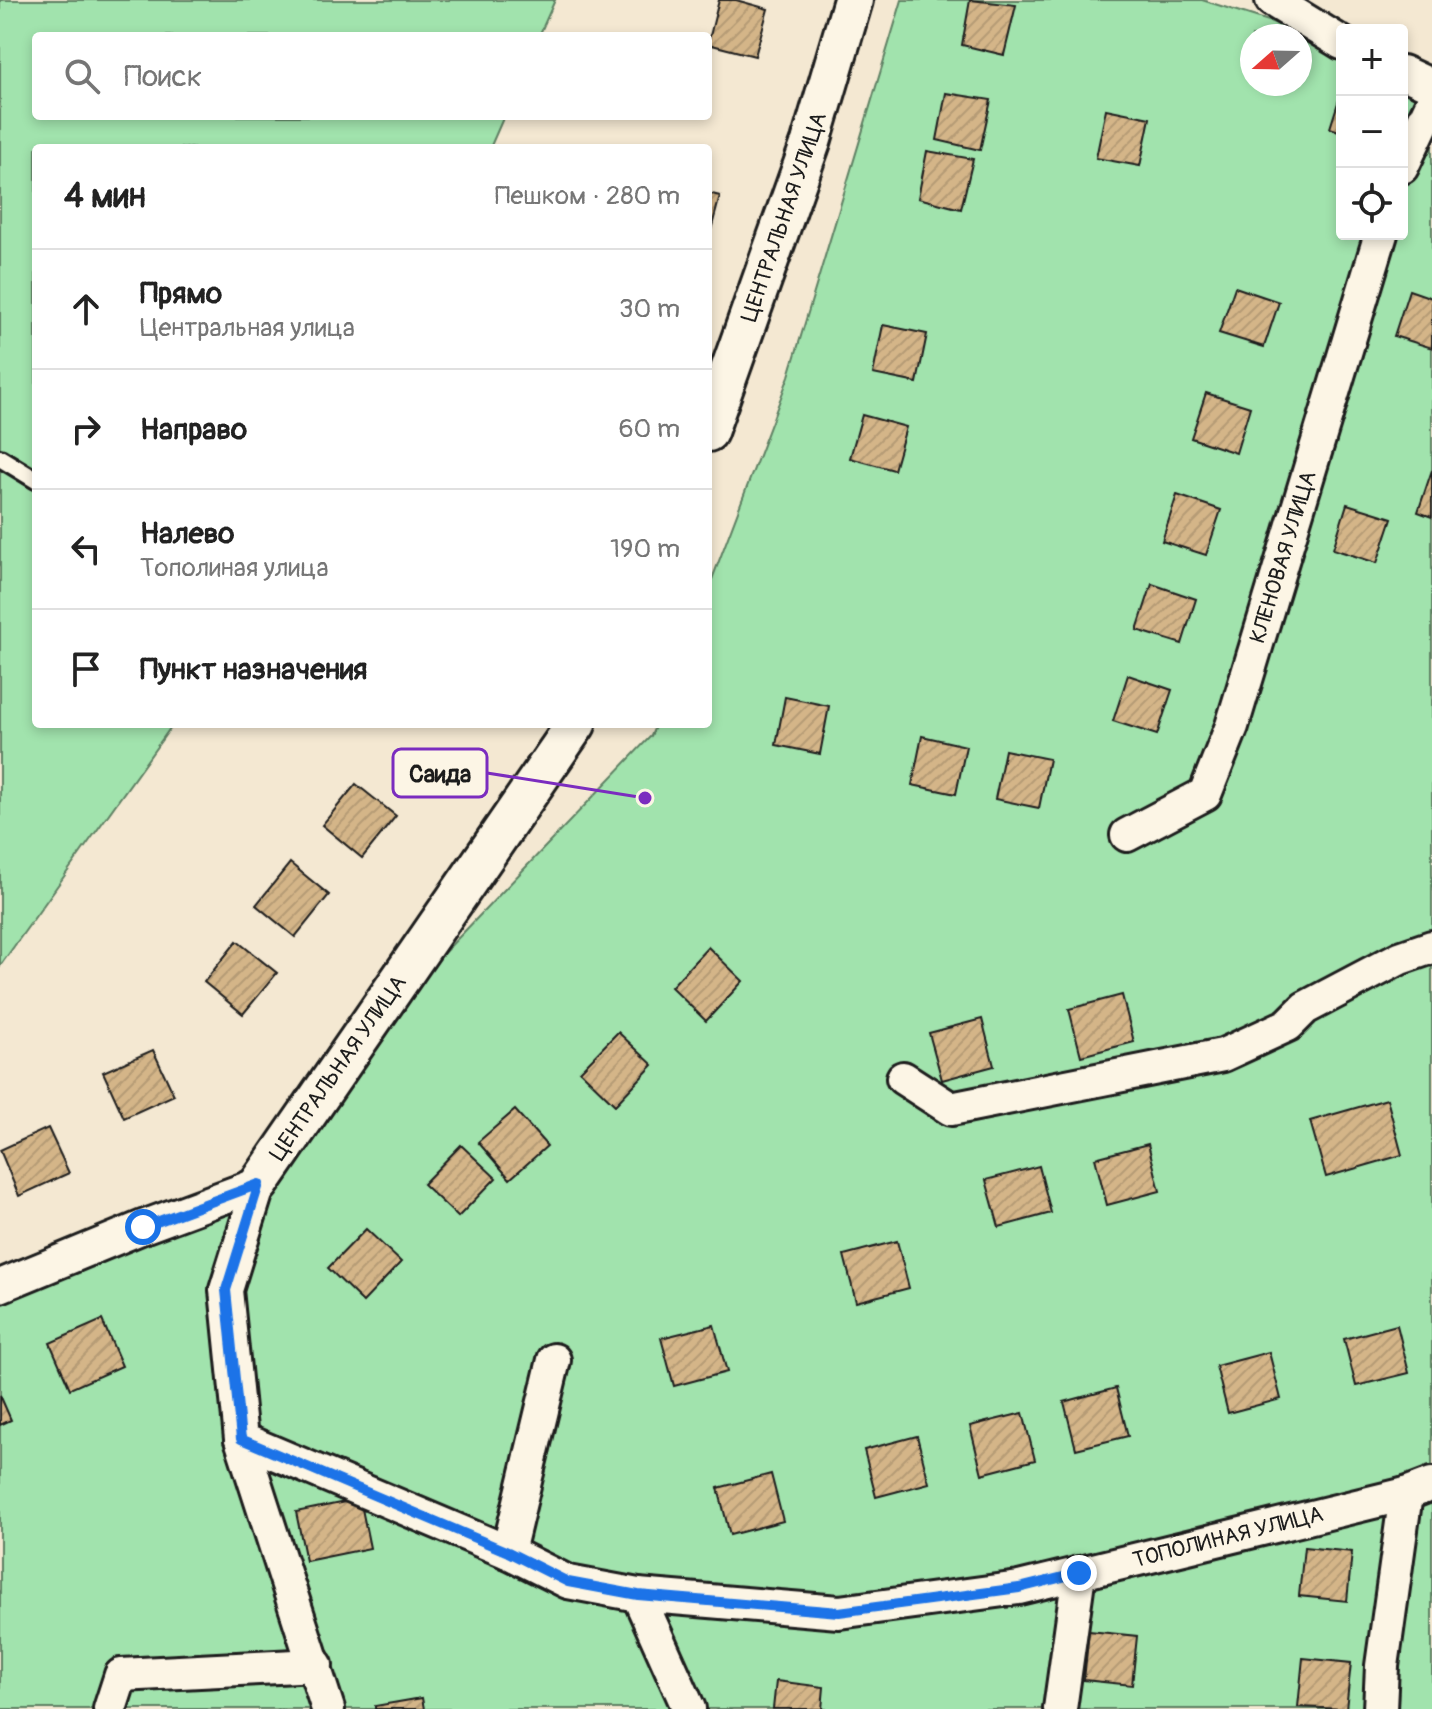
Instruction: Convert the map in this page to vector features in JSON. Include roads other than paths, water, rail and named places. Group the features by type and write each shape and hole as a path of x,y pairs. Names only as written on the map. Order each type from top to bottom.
{"street":[{"name":"ЦЕНТРАЛЬНАЯ УЛИЦА","path":"712,421 811,142 853,0"},
{"path":"1272,0 1336,39"},
{"path":"1408,75 1432,86"},
{"path":"1408,154 1432,103"},
{"name":"КЛЕНОВАЯ УЛИЦА","path":"1127,835 1205,794 1232,726 1379,240"},
{"name":"ЦЕНТРАЛЬНАЯ УЛИЦА","path":"0,1286 143,1227 259,1184 573,728"},
{"path":"903,1078 951,1109 1223,1055 1288,1025 1305,1008 1387,965 1432,947"},
{"path":"259,1184 226,1290 241,1439 328,1709"},
{"path":"508,1552 554,1360"},
{"name":"ТОПОЛИНАЯ УЛИЦА","path":"241,1439 508,1552 568,1582 638,1595 839,1612 1019,1588 1419,1489"},
{"path":"1380,1709 1382,1666 1419,1489"},
{"path":"1060,1709 1079,1573"},
{"path":"638,1595 689,1709"},
{"path":"110,1709 121,1675 316,1665"}],"lane":[{"path":"0,458 32,478"}],"place":[{"name":"Саида","path":"645,798"}]}
